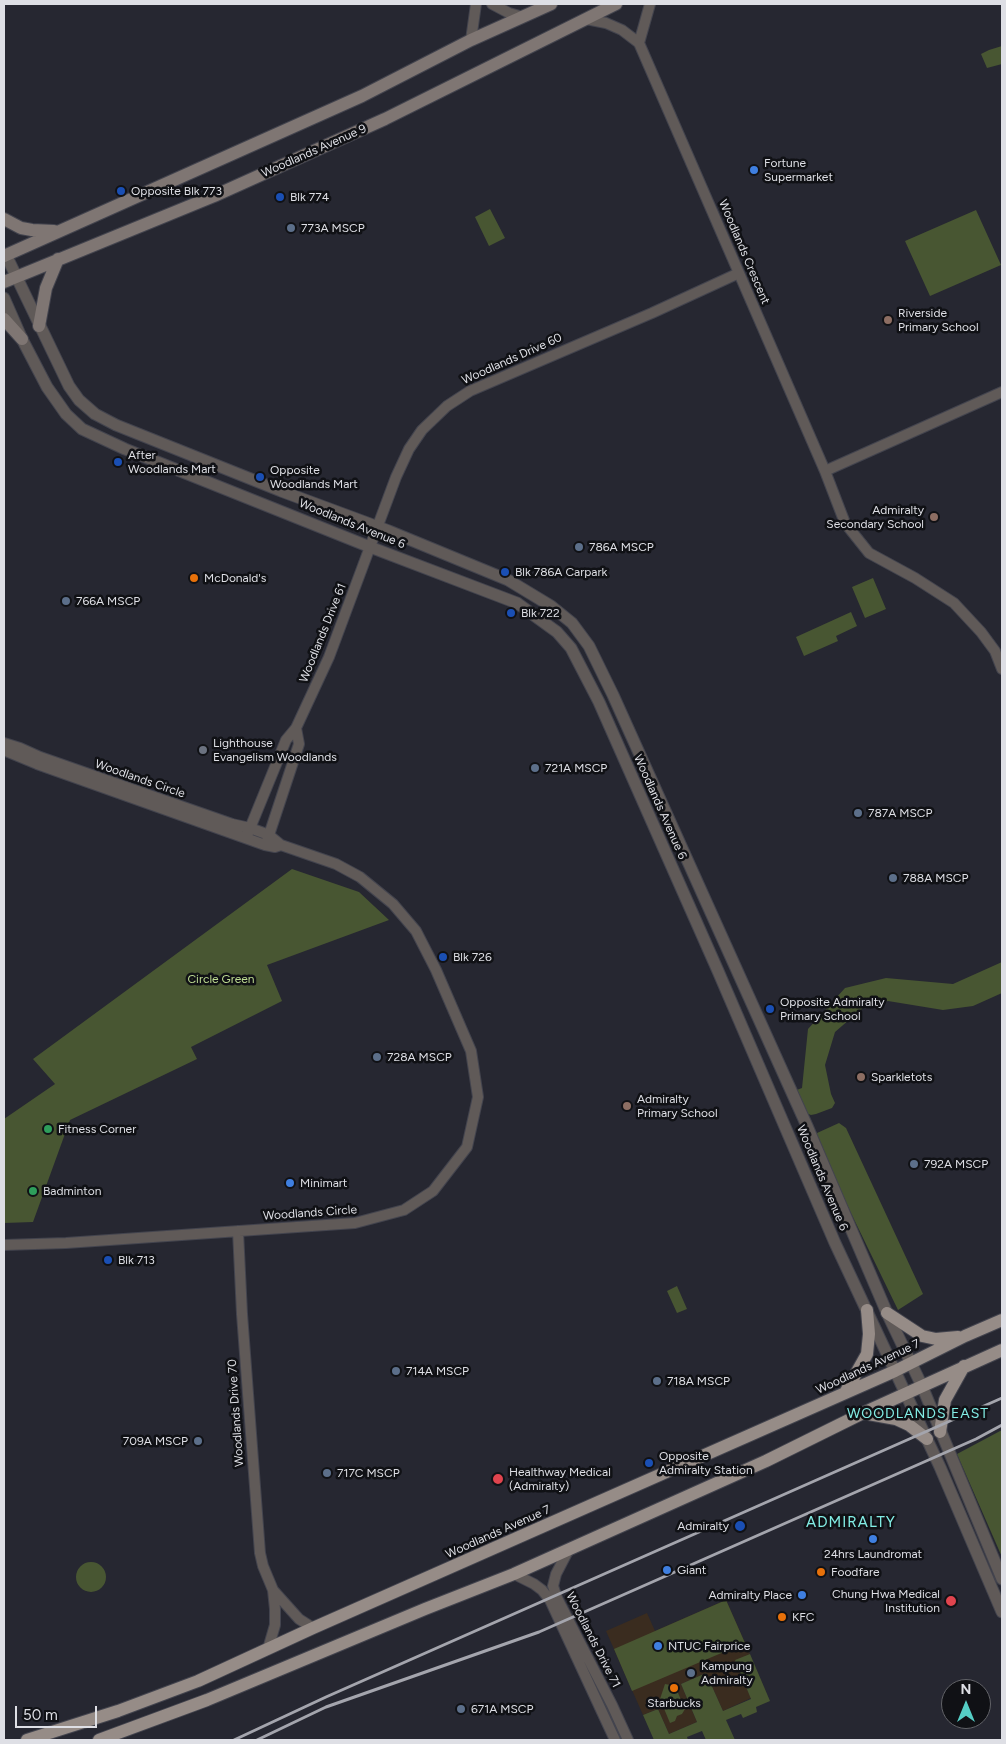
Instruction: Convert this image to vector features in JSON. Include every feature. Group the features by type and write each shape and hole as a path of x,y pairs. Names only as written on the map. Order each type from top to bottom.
{"main road":[{"path":"5,253 362,96 471,40 551,4"},
{"name":"Woodlands Avenue 9","path":"4,282 214,196 385,119 616,4"},
{"path":"4,219 21,228 58,231"},
{"path":"40,326 46,288 58,259"},
{"path":"4,319 22,339"},
{"path":"845,1393 867,1354 869,1334 867,1310"},
{"path":"887,1313 922,1336 936,1339 966,1336"},
{"name":"Woodlands Avenue 7","path":"27,1740 118,1711 198,1681 313,1628 895,1371 1002,1320"},
{"path":"99,1740 207,1700 416,1612 568,1551 766,1461 863,1412 1002,1350"},
{"path":"940,1432 944,1400 964,1366"},
{"path":"863,1412 896,1419 927,1439"},
{"path":"198,1681 207,1700"}],"street":[{"path":"471,40 476,4"},
{"path":"492,4 509,13 523,17"},
{"path":"586,19 606,23 622,30 639,43 650,4"},
{"name":"Woodlands Crescent","path":"639,43 825,471 845,523 869,552 954,603 981,632 995,651 1002,669"},
{"name":"Woodlands Avenue 6","path":"5,253 69,386 79,400 95,414 116,425 210,463 378,527 508,580 551,606 572,623 589,646 614,695 803,1117 887,1313 912,1362 1002,1579"},
{"name":"Woodlands Drive 60","path":"370,547 409,448 422,430 447,406 470,391 652,313 739,273"},
{"name":"Woodlands Avenue 6","path":"4,298 22,339 47,387 66,414 82,429 370,547 517,603 557,632 571,648 603,710 835,1243 927,1439 1002,1612"},
{"path":"825,471 1002,392"},
{"name":"Woodlands Drive 61","path":"246,838 286,740 296,728 329,657 370,547"},
{"name":"Woodlands Drive 61","path":"267,840 299,744 296,728"},
{"name":"Woodlands Circle","path":"4,744 20,748 40,757 232,824 250,828 267,840"},
{"name":"Woodlands Circle","path":"4,748 8,752 37,764 246,838 267,840 336,864 360,877 393,904 416,931 436,970 471,1051 478,1098 467,1147 433,1191 404,1210 355,1223 66,1243 4,1245"},
{"name":"Woodlands Drive 70","path":"238,1231 257,1528 263,1566 273,1590 275,1609 274,1625 268,1649"},
{"name":"Woodlands Drive 71","path":"568,1551 556,1574 553,1586 556,1598 612,1705 628,1740"},
{"name":"Woodlands Drive 71","path":"514,1574 534,1584 550,1600 615,1740"},
{"name":"Woodlands Drive 70","path":"273,1590 299,1619 313,1628"}],"shaded area":[{"name":"Kampung Admiralty","path":"726,1600 750,1654 735,1661 751,1698 723,1711 706,1673 681,1684 697,1722 669,1734 658,1709 643,1715 606,1631 647,1613 655,1631"}],"green space":[{"path":"1002,46 1002,64 987,68 981,54"},
{"path":"490,209 505,238 489,246 475,217"},
{"path":"976,210 1001,265 930,296 905,241"},
{"path":"873,578 886,609 865,618 852,587"},
{"path":"851,612 857,626 836,636 838,641 804,656 796,637"},
{"name":"Circle Green","path":"292,869 359,892 389,920 267,965 282,1001 191,1047 197,1059 70,1120 33,1222 4,1223 4,1119 55,1084 33,1059"},
{"path":"1002,962 1002,993 973,1006 943,1010 888,1001 864,1007 835,1032 825,1065 831,1094 835,1103 832,1108 816,1114 811,1115 803,1112 794,1091 802,1088 808,1029 845,988 886,978 953,984"},
{"path":"839,1123 846,1128 923,1294 898,1310 816,1141 817,1133"},
{"path":"677,1286 687,1309 677,1313 667,1291"},
{"path":"1002,1430 1002,1557 957,1454"},
{"path":"91,1562 102,1566 106,1577 102,1588 91,1592 80,1588 76,1577 80,1566"},
{"path":"726,1600 745,1643 632,1691 614,1649"},
{"path":"750,1654 770,1701 756,1707 757,1712 743,1718 741,1714 726,1720 735,1740 706,1740 702,1731 687,1737 688,1740 654,1740 643,1715 658,1709 669,1734 697,1722 681,1684 706,1673 723,1711 751,1699 735,1660"},
{"path":"665,1684 675,1686 685,1709 682,1714 677,1716 675,1721 670,1723 660,1699"}],"railway":[{"path":"234,1740 326,1697 1002,1398"},
{"path":"257,1740 326,1707 539,1632 976,1439 1002,1425"}],"place":[{"name":"Fortune Supermarket","path":"754,170"},
{"name":"Opposite Blk 773","path":"121,191"},
{"name":"Blk 774","path":"280,197"},
{"name":"773A MSCP","path":"291,228"},
{"name":"Riverside Primary School","path":"888,320"},
{"name":"After Woodlands Mart","path":"118,462"},
{"name":"Opposite Woodlands Mart","path":"260,477"},
{"name":"Admiralty Secondary School","path":"934,517"},
{"name":"786A MSCP","path":"579,547"},
{"name":"Blk 786A Carpark","path":"505,572"},
{"name":"McDonald's","path":"194,578"},
{"name":"766A MSCP","path":"66,601"},
{"name":"Blk 722","path":"511,613"},
{"name":"Lighthouse Evangelism Woodlands","path":"203,750"},
{"name":"721A MSCP","path":"535,768"},
{"name":"787A MSCP","path":"858,813"},
{"name":"788A MSCP","path":"893,878"},
{"name":"Blk 726","path":"443,957"},
{"name":"Opposite Admiralty Primary School","path":"770,1009"},
{"name":"728A MSCP","path":"377,1057"},
{"name":"Sparkletots","path":"861,1077"},
{"name":"Admiralty Primary School","path":"627,1106"},
{"name":"Fitness Corner","path":"48,1129"},
{"name":"792A MSCP","path":"914,1164"},
{"name":"Minimart","path":"290,1183"},
{"name":"Badminton","path":"33,1191"},
{"name":"Blk 713","path":"108,1260"},
{"name":"714A MSCP","path":"396,1371"},
{"name":"718A MSCP","path":"657,1381"},
{"name":"709A MSCP","path":"198,1441"},
{"name":"Opposite Admiralty Station","path":"649,1463"},
{"name":"717C MSCP","path":"327,1473"},
{"name":"Healthway Medical (Admiralty)","path":"498,1479"},
{"name":"Admiralty","path":"740,1526"},
{"name":"24hrs Laundromat","path":"873,1539"},
{"name":"Giant","path":"667,1570"},
{"name":"Foodfare","path":"821,1572"},
{"name":"Admiralty Place","path":"802,1595"},
{"name":"Chung Hwa Medical Institution","path":"951,1601"},
{"name":"KFC","path":"782,1617"},
{"name":"NTUC Fairprice","path":"658,1646"},
{"name":"Kampung Admiralty","path":"691,1673"},
{"name":"Starbucks","path":"674,1688"},
{"name":"671A MSCP","path":"461,1709"}],"district":[{"name":"WOODLANDS EAST","path":"918,1414"},
{"name":"ADMIRALTY","path":"851,1523"}]}
